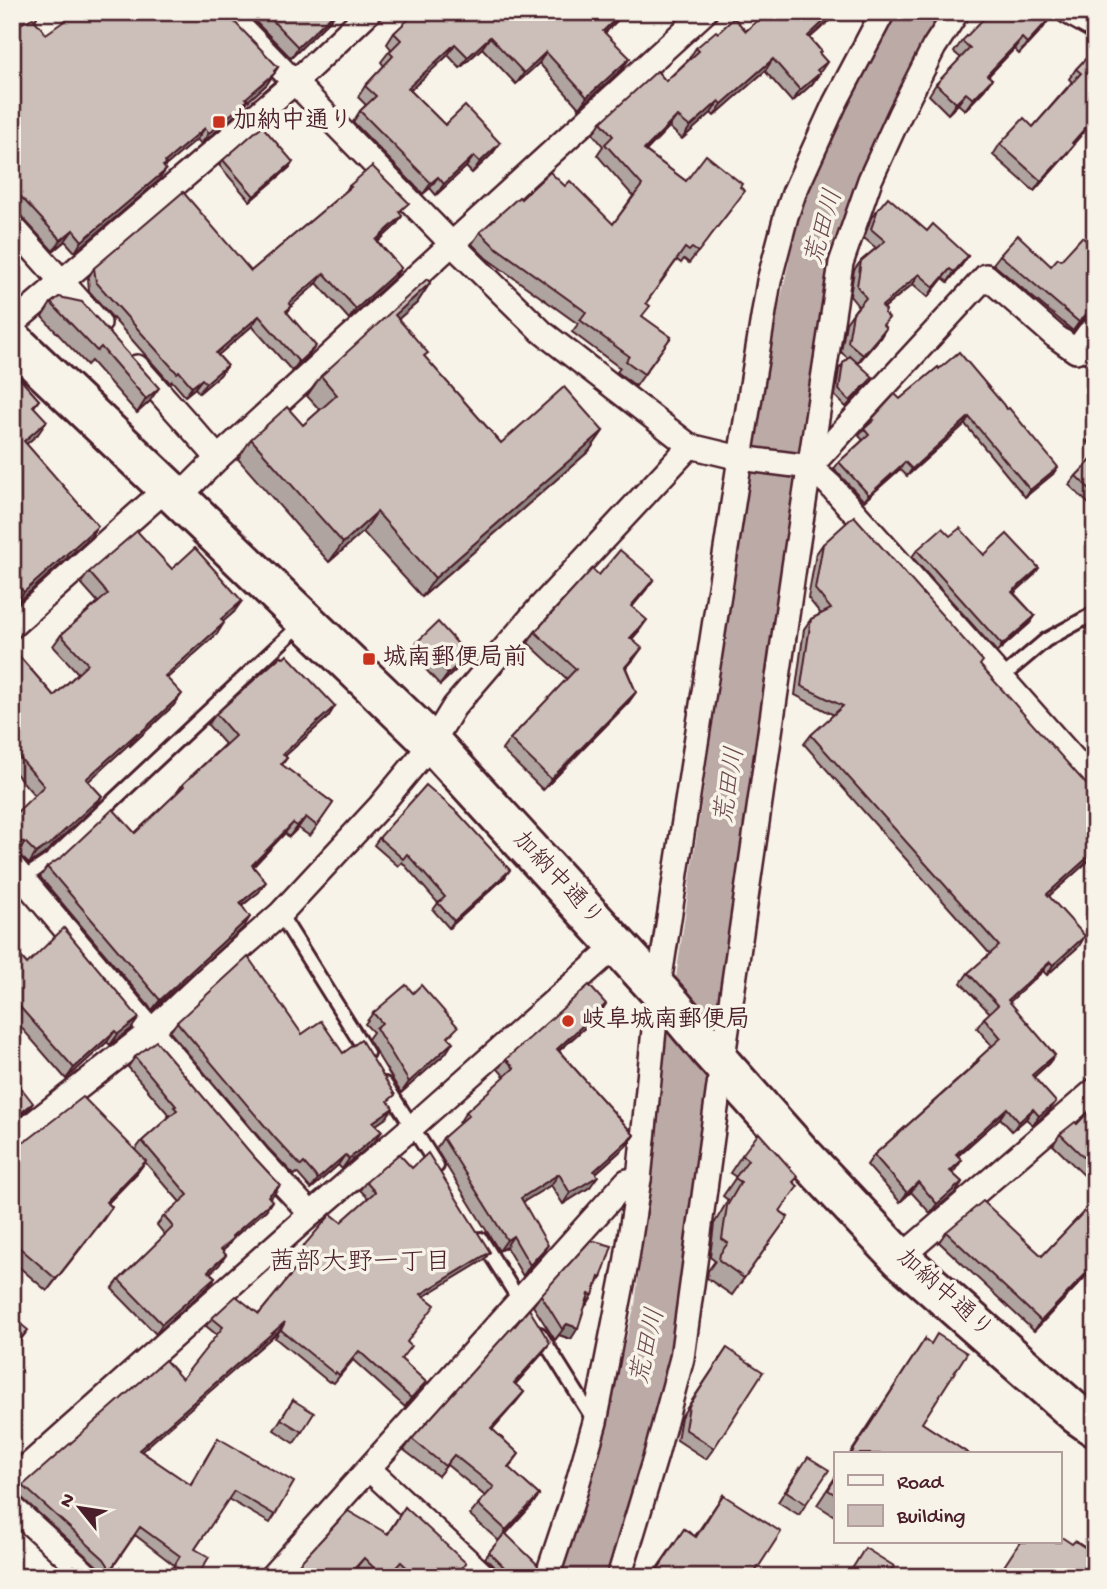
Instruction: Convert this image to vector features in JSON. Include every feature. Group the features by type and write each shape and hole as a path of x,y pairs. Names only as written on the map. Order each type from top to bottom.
{"highway":[{"name":"加納中通り","path":"12,340 432,743 665,997 800,1152 900,1258 1095,1427"}],"street":[{"path":"12,21 25,12"},
{"path":"226,12 542,332 690,446 746,459 805,466 830,485 1095,783"},
{"path":"12,324 295,82 369,12"},
{"path":"12,626 218,458 705,12"},
{"path":"547,1577 595,1422 626,1264 746,459 769,281 794,193 835,103 883,12"},
{"path":"619,1577 656,1455 681,1358 717,1059 792,581 805,466 841,263 870,180 900,114 934,47 957,12"},
{"path":"1068,12 1095,27"},
{"path":"12,226 218,458"},
{"path":"805,466 986,276 1055,336 1085,355 1089,333 1095,329"},
{"path":"12,1140 152,1030 280,914 380,806 432,743 454,707 541,606 690,446"},
{"path":"16,877 152,1030 258,1157 311,1213"},
{"path":"12,1480 617,945"},
{"path":"900,1258 1095,1090"},
{"path":"271,1577 369,1469 526,1311 626,1181 639,1179"},
{"path":"369,1469 485,1577"},
{"path":"12,1507 89,1577"}],"lane":[{"path":"1001,678 1046,640 1095,613"},
{"path":"16,877 48,861 304,621"},
{"path":"280,914 441,1173"},
{"path":"476,1231 595,1422"}],"building":[{"path":"77,12 225,12 278,67 275,73 246,98 248,100 209,133 205,128 165,162 163,166 166,170 82,241 73,230 61,240 12,187 12,22 20,24 33,18 46,34"},
{"path":"264,12 335,12 298,47"},
{"path":"416,12 623,12 603,31 630,58 587,97 546,52 524,73 490,37 468,57 455,44 408,88 445,125 465,106 500,143 480,162 474,156 444,184 438,177 431,183 360,111 376,96 365,86 393,56 389,52 401,40 394,33"},
{"path":"767,12 834,12 808,36 827,62 817,70 820,73 800,90 773,59 722,104 719,101 690,127 677,116 644,150 686,181 706,155 742,184 740,187 745,191 698,252 685,248 646,303 650,306 642,316 671,337 644,374 626,361 629,356 580,320 586,312 494,246 480,232 550,172 565,186 570,181 613,224 642,185 605,144 613,136 601,122 657,71 666,81 699,51 696,48 734,18 746,31"},
{"path":"990,12 1046,12 1051,17 1027,43 1022,38 987,75 992,79 973,99 966,93 956,103 936,84 970,48 962,41"},
{"path":"1095,49 1095,117 1041,181 1000,144 1024,118 1033,127 1081,73 1076,69"},
{"path":"262,126 293,162 254,196 223,160"},
{"path":"372,166 409,203 399,212 402,216 376,240 401,268 356,309 324,273 289,303 292,306 286,311 316,346 299,362 259,316 216,353 227,365 206,383 202,379 192,387 96,282 94,268 183,192 251,271"},
{"path":"888,197 927,231 933,224 968,256 954,272 950,269 934,287 919,274 882,306 889,318 883,325 886,328 863,355 848,342 853,313 866,298 857,286 861,261 885,241 871,229 878,209"},
{"path":"1018,235 1051,266 1058,258 1061,260 1082,237 1095,248 1095,308 1079,322 1000,255"},
{"path":"427,279 430,283 395,315 428,353 424,356 501,443 564,387 603,431 435,578 377,512 343,543 251,439 287,407 303,425 337,395 321,376"},
{"path":"59,297 82,302 159,388 146,399 101,347 97,351 51,303"},
{"path":"959,352 1058,467 1030,490 969,417 912,469 905,462 869,495 839,462 869,435 864,429 895,394 900,399"},
{"path":"850,356 873,377 850,401 839,390 843,363"},
{"path":"12,370 39,400 33,406 47,421 24,441 98,526 24,592 12,580"},
{"path":"1095,456 1095,494 1076,476"},
{"path":"854,516 983,661 980,665 1095,794 1095,851 1047,894 1085,936 1053,965 1050,962 1008,1000 1055,1055 1032,1075 1056,1102 1039,1116 1033,1109 1019,1122 1007,1108 956,1154 962,1160 950,1171 962,1182 937,1204 918,1182 907,1193 874,1155 973,1067 1001,1038 984,1018 998,1005 968,973 999,946 811,735 843,706 801,686 811,619 831,609 815,589 823,544"},
{"path":"942,528 950,536 960,528 984,555 1007,534 1039,568 1012,592 1035,616 1002,645 917,550"},
{"path":"137,531 172,569 195,548 242,601 221,619 224,623 165,676 182,694 86,779 102,796 51,843 36,853 25,842 12,843 12,817 44,786 14,751 12,753 12,648 54,696 88,664 61,635 108,594 89,572"},
{"path":"620,550 654,579 631,606 647,620 630,638 642,648 625,667 636,692 551,779 510,739 576,669 535,632 592,569 599,575"},
{"path":"438,622 468,655 448,674 418,641"},
{"path":"287,655 335,706 283,754 287,758 281,764 333,803 317,826 306,817 297,826 293,823 252,865 266,882 240,903 250,917 160,1000 47,867 62,857 113,809 135,833 235,736 216,714 281,656 284,658"},
{"path":"426,785 459,814 510,870 454,921 438,903 445,897 407,854 403,859 379,838"},
{"path":"64,928 139,1018 118,1034 115,1031 74,1068 12,998 12,947 27,964"},
{"path":"248,957 302,1034 321,1021 343,1053 361,1040 395,1095 388,1101 393,1108 373,1122 382,1131 349,1159 345,1155 318,1179 304,1163 301,1166 275,1138 177,1022"},
{"path":"406,985 413,993 421,985 458,1027 448,1037 453,1042 409,1082 376,1028 382,1023 373,1013"},
{"path":"589,985 606,1004 557,1049 634,1135 594,1171 598,1176 570,1193 559,1174 521,1198 548,1245 530,1265 513,1236 507,1240 443,1138 469,1115 466,1112 514,1068 506,1059"},
{"path":"156,1041 280,1185 268,1196 272,1201 221,1249 226,1255 208,1271 215,1277 162,1324 119,1280 173,1227 164,1216 188,1195 142,1141 177,1110 135,1057"},
{"path":"15,1080 33,1103 12,1120 12,1082"},
{"path":"83,1097 146,1161 106,1202 112,1207 56,1279 12,1243 12,1149 17,1144 14,1140 22,1142 29,1139"},
{"path":"1094,1106 1095,1168 1060,1134 1075,1122 1077,1124"},
{"path":"759,1133 798,1177 793,1182 798,1186 780,1211 788,1217 744,1278 719,1260 728,1243 722,1239 727,1206 741,1182 735,1178 748,1160 742,1155"},
{"path":"428,1153 490,1252 421,1294 435,1305 407,1342 411,1346 401,1359 426,1382 411,1398 359,1351 339,1375 336,1372 335,1374 281,1330 285,1322 139,1450 191,1485 218,1438 294,1482 275,1515 234,1491 195,1549 209,1557 197,1577 174,1566 180,1556 140,1527 106,1576 108,1565 104,1559 22,1486 165,1360 182,1379 223,1327 212,1318 236,1296 259,1314 308,1254 301,1249 331,1214 341,1222 375,1192 366,1182 399,1154 412,1168"},
{"path":"1095,1200 1095,1266 1041,1321 946,1232 983,1201 1042,1256"},
{"path":"591,1240 612,1246 593,1295 589,1294 578,1328 567,1324 562,1329 541,1295"},
{"path":"529,1309 550,1343 514,1383 524,1392 491,1428 519,1454 508,1467 539,1495 506,1530 478,1504 494,1487 454,1455 445,1466 412,1439"},
{"path":"12,1317 28,1330 12,1348"},
{"path":"937,1334 967,1353 922,1423 966,1452 852,1452 925,1339 931,1344"},
{"path":"727,1348 763,1372 714,1448 685,1429 689,1406"},
{"path":"293,1400 314,1413 302,1432 281,1419"},
{"path":"808,1457 829,1470 806,1504 786,1491"},
{"path":"834,1480 834,1494 828,1490"},
{"path":"723,1495 781,1532 752,1577 653,1577 684,1529 696,1537"},
{"path":"405,1507 466,1563 454,1577 417,1577 401,1562 387,1577 383,1577 364,1558 347,1577 287,1577 348,1511 388,1534"},
{"path":"505,1533 538,1565 529,1577 514,1577 489,1552"},
{"path":"1062,1537 1072,1544 1075,1541 1095,1554 1095,1577 997,1577 1019,1544 1062,1544"},
{"path":"865,1548 894,1566 887,1577 847,1577"},
{"path":"74,1566 87,1577 63,1577"}],"waterway":[{"name":"荒田川","path":"585,1577 622,1462 661,1307 686,1088 800,332 824,224 862,123 904,42 926,12"}],"place":[{"name":"加納中通り","path":"219,122"},
{"name":"城南郵便局前","path":"369,659"},
{"name":"岐阜城南郵便局","path":"568,1021"}],"district":[{"name":"茜部大野一丁目","path":"360,1264"}]}
